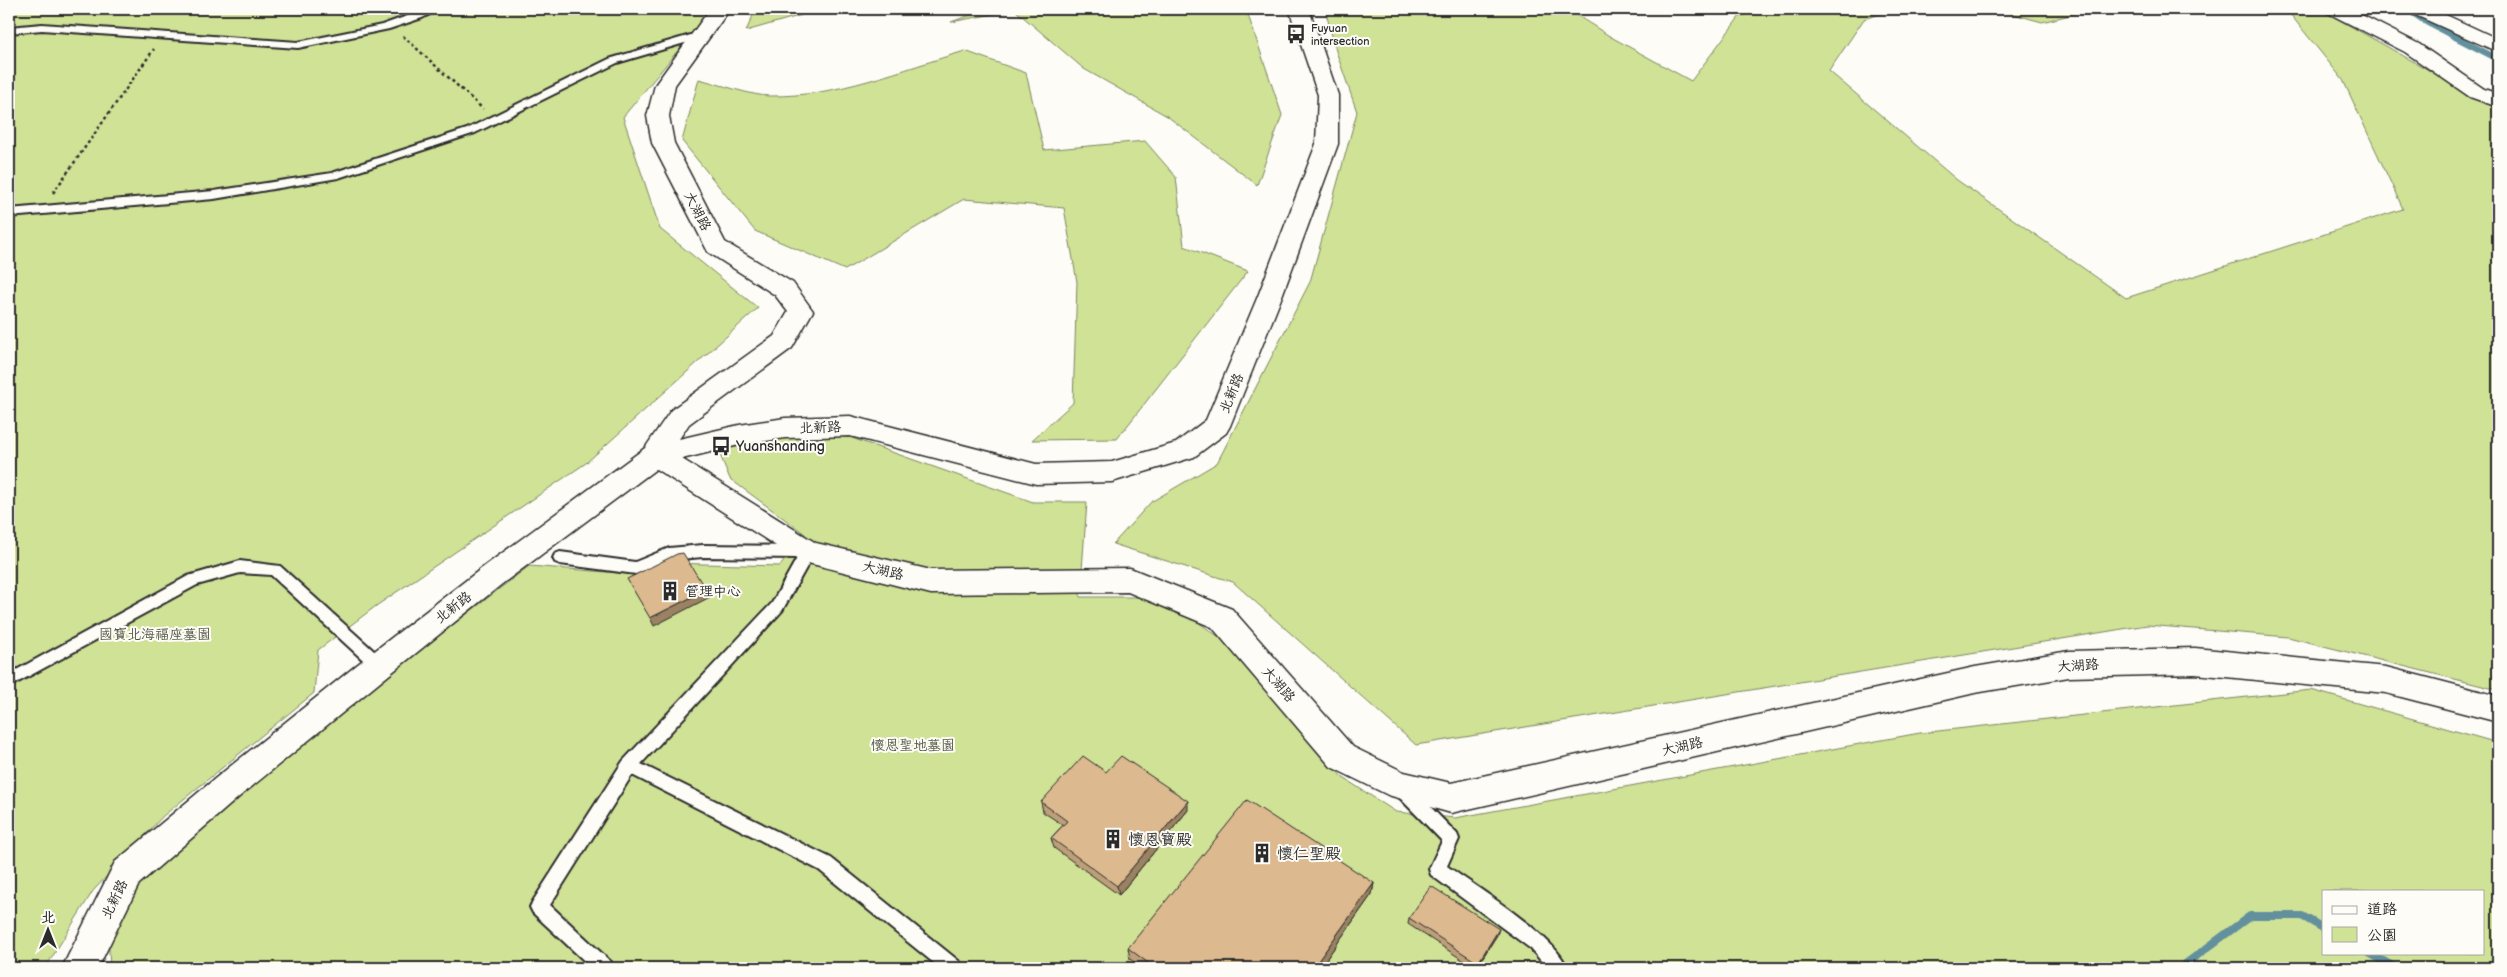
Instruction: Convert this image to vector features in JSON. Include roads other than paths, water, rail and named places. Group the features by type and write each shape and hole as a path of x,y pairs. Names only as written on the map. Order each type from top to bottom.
{"street":[{"name":"大湖路","path":"720,9 665,85 658,116 663,143 716,246 784,289 801,311 783,342 680,417 655,455 808,552 931,582 1130,580 1222,618 1342,756 1399,785 1452,798 1975,680 2069,664 2195,660 2348,676 2386,680 2498,709"},
{"name":"北新路","path":"80,968 127,873 228,787 379,665 492,576 655,455 738,435 785,428 850,426 1036,474 1112,472 1185,450 1217,426 1270,296 1327,144 1328,95 1299,9"},
{"path":"2335,9 2412,48 2477,92 2498,101"},
{"path":"2418,9 2498,46"}],"lane":[{"path":"9,30 42,27 298,45 333,39 418,17 435,9"},
{"path":"9,213 214,195 334,176 471,131 613,61 701,35"},
{"path":"560,558 636,568 669,554 703,551 808,552 777,607 629,766 539,907 605,968"},
{"path":"9,682 193,580 240,566 275,570 379,665"},
{"path":"629,766 825,864 954,968"},
{"path":"1399,785 1451,839 1437,869 1536,943 1558,968"}],"waterway":[{"path":"2407,9 2426,22 2498,59"},
{"path":"2180,968 2250,916 2302,916 2322,927"},
{"path":"2371,954 2396,968"}],"place":[{"name":"Fuyuan intersection","path":"1296,34"},
{"name":"Yuanshanding","path":"721,446"},
{"name":"管理中心","path":"670,591"},
{"name":"懷恩寶殿","path":"1113,839"},
{"name":"懷仁聖殿","path":"1262,853"}],"park label":[{"name":"國寶北海福座墓園","path":"155,634"},
{"name":"懷恩聖地墓園","path":"913,745"}]}
